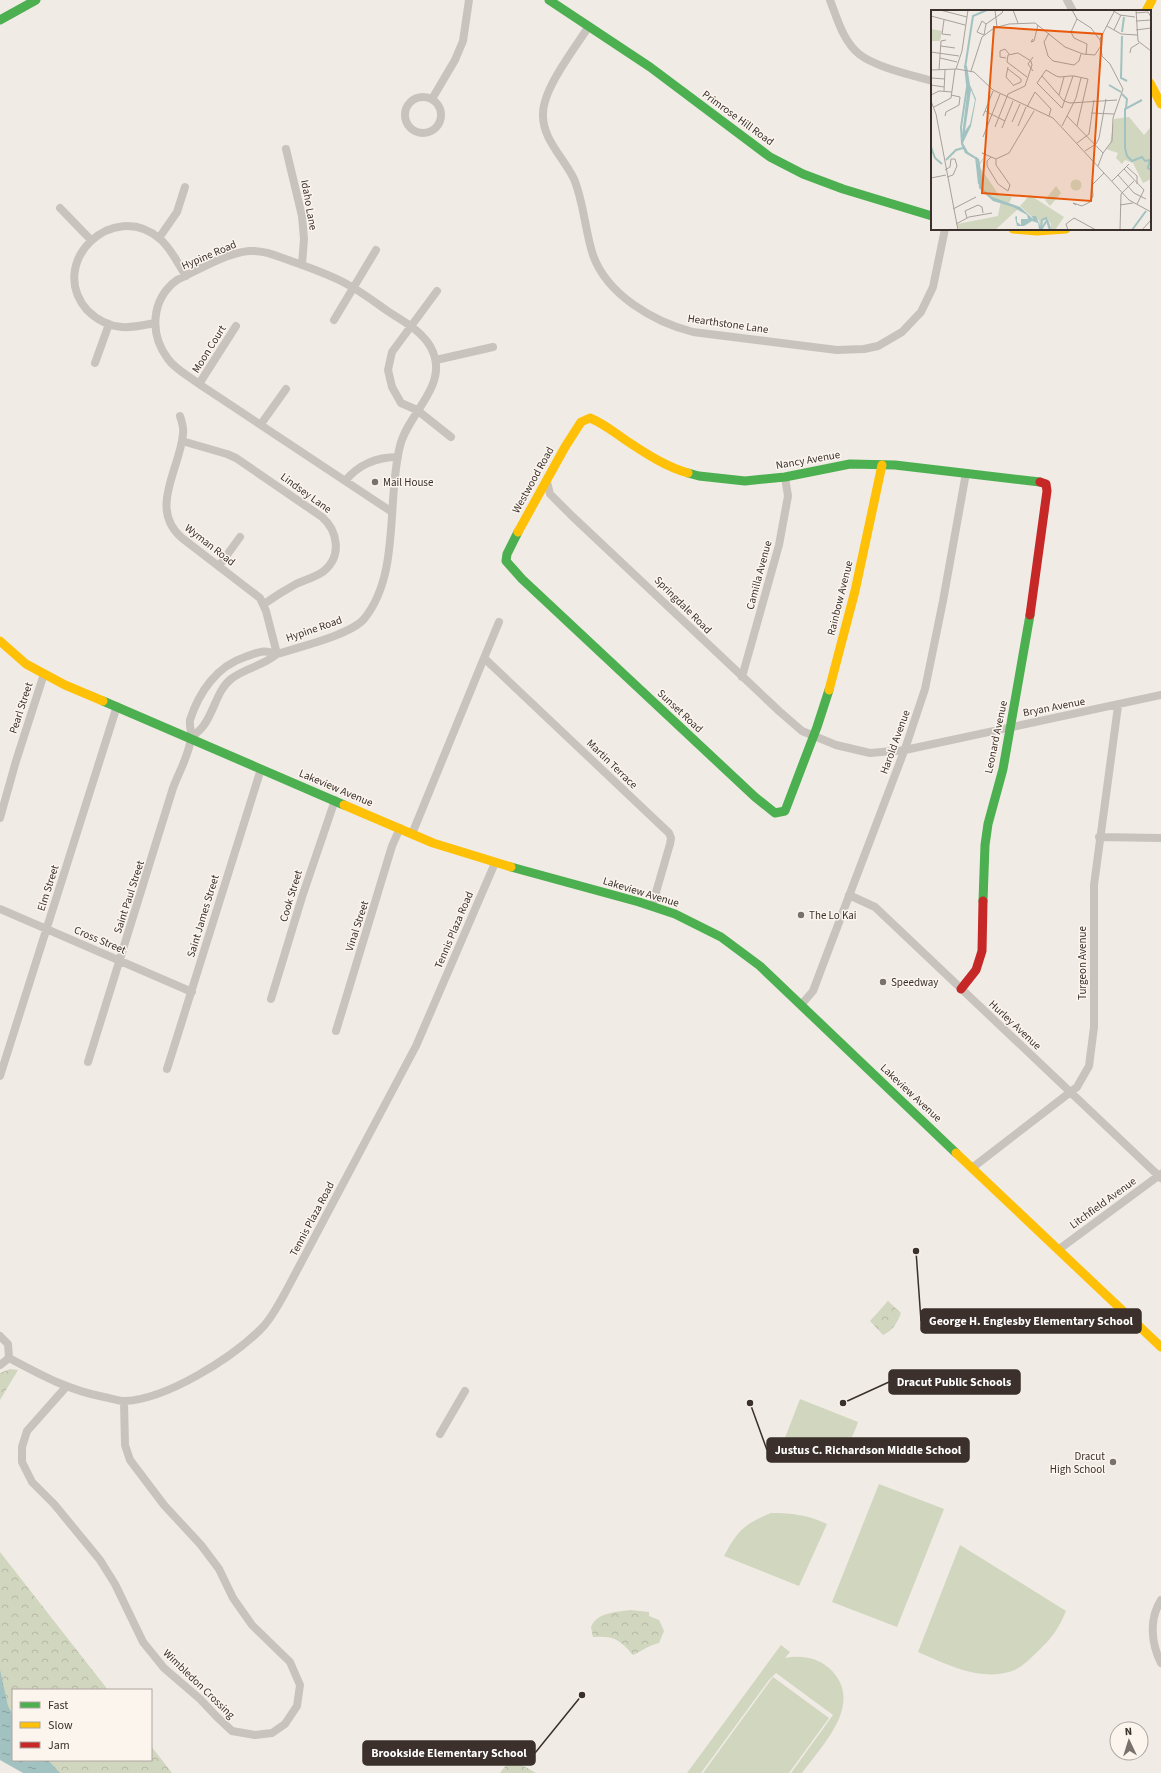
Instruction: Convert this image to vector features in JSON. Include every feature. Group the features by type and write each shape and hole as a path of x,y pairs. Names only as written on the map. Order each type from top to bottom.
{"street":[{"path":"0,20 36,0"},
{"path":"432,100 456,60 463,41 469,0"},
{"name":"Primrose Hill Road","path":"549,0 650,67 770,157 809,177 902,208 931,216"},
{"path":"830,0 844,35 859,54 878,64 931,81"},
{"path":"1068,0 1073,10"},
{"path":"1147,10 1152,0"},
{"name":"Hearthstone Lane","path":"589,26 547,94 543,115 545,125 548,136 575,182 589,241 600,270 606,280 621,294 655,318 678,328 693,332 837,350 864,349 878,346 902,332 912,323 928,300 936,274 945,230"},
{"path":"1151,86 1158,104"},
{"path":"422,97 432,100 440,109 441,117 439,124 426,134 417,133 408,127 404,118 404,113 409,103 417,98 422,97"},
{"name":"Idaho Lane","path":"286,149 302,216 304,239 302,265"},
{"path":"159,238 177,212 184,197 185,187"},
{"path":"60,208 91,240"},
{"path":"155,323 127,327 109,324 96,318 85,307 76,287 75,272 79,258 91,240 104,231 125,226 139,228 159,238 186,276"},
{"path":"1025,230 1052,230"},
{"path":"334,320 376,250"},
{"name":"Hypine Road","path":"191,738 204,725 217,700 230,680 246,670 269,661 277,654 346,631 362,621 375,604 382,585 388,557 398,457 403,436 434,382 436,375 436,360 429,344 411,327 353,288 332,276 266,253 248,251 231,255 170,285 160,298 156,311 155,323 160,344 168,359 178,369 392,512"},
{"path":"436,291 392,352 388,370 392,387 401,403 417,410 451,438"},
{"path":"95,363 109,324"},
{"name":"Moon Court","path":"200,384 236,326"},
{"path":"436,360 493,347"},
{"path":"260,424 286,389"},
{"name":"Wyman Road","path":"180,416 184,433 168,494 168,521 176,533 255,593 264,604 277,654"},
{"name":"Nancy Avenue","path":"589,418 602,423 630,443 671,468 699,476 745,481 785,477 850,464 882,465 1036,480 1046,484"},
{"name":"Westwood Road","path":"506,560 507,554 526,516 547,482 565,447 581,422 589,418"},
{"name":"Lindsey Lane","path":"182,441 236,458 322,517 333,529 336,545 334,556 329,566 320,573 294,586 264,604"},
{"path":"345,481 351,473 365,464 381,458 398,457"},
{"name":"Rainbow Avenue","path":"813,735 838,655 873,510 882,465"},
{"name":"Harold Avenue","path":"801,1005 813,991 905,750 925,689 943,601 966,473"},
{"name":"Camilla Avenue","path":"742,677 778,545 788,496 785,477"},
{"name":"Springdale Road","path":"547,482 550,494 572,516 742,677 802,731 813,735"},
{"name":"Leonard Avenue","path":"961,989 976,970 982,951 985,845 988,824 1003,769 1028,630 1047,492 1046,484"},
{"path":"219,566 240,537"},
{"name":"Sunset Road","path":"506,560 522,578 573,627 714,759 775,813 785,811 813,735"},
{"path":"412,834 499,622"},
{"name":"Lakeview Avenue","path":"0,641 22,660 44,674 412,834 495,863 652,906 687,919 728,942 760,966 1161,1347"},
{"name":"Hypine Road","path":"191,738 190,721 210,681 225,666 266,650 277,654"},
{"name":"Martin Terrace","path":"484,658 668,833 671,838 670,844 652,906"},
{"name":"Pearl Street","path":"0,818 16,761 44,674"},
{"name":"Bryan Avenue","path":"813,735 836,745 870,753 905,750 1118,706 1161,695"},
{"name":"Elm Street","path":"0,1076 117,706"},
{"name":"Turgeon Avenue","path":"972,1168 1070,1092 1081,1082 1087,1071 1094,1027 1094,885 1118,706"},
{"name":"Saint Paul Street","path":"88,1062 173,788 191,738"},
{"name":"Saint James Street","path":"167,1069 261,769"},
{"name":"Cook Street","path":"271,999 302,897 335,800"},
{"name":"Vinal Street","path":"336,1031 392,846 400,828"},
{"path":"1100,837 1161,838"},
{"name":"Tennis Plaza Road","path":"9,1358 66,1387 89,1394 124,1401 150,1396 184,1381 208,1368 237,1349 261,1329 271,1317 416,1046 495,863"},
{"name":"Hurley Avenue","path":"849,895 875,907 1160,1176"},
{"name":"Cross Street","path":"0,909 192,992"},
{"name":"Litchfield Avenue","path":"1058,1250 1160,1176"},
{"path":"0,1336 8,1344 9,1358 0,1365"},
{"name":"Wimbledon Crossing","path":"66,1387 27,1430 22,1448 22,1462 32,1482 54,1504 100,1560 115,1584 138,1632 164,1668 200,1699 232,1731 255,1735 272,1733 285,1724 297,1706 300,1685 290,1662 252,1626 233,1598 219,1569 201,1545 164,1505 130,1460 125,1445 124,1401"},
{"path":"440,1434 465,1391"},
{"path":"1161,1600 1154,1616 1153,1634 1154,1645 1161,1663"}],"green space":[{"path":"888,1301 901,1313 894,1326 883,1335 870,1321"},
{"path":"10,1369 18,1370 0,1400 0,1373"},
{"path":"800,1399 858,1422 852,1436 845,1446 837,1453 827,1458 817,1460 792,1459 778,1456"},
{"path":"879,1484 944,1509 897,1627 832,1602"},
{"path":"771,1513 800,1515 813,1518 827,1524 799,1586 724,1556 733,1540 742,1529 754,1521"},
{"path":"960,1545 1066,1611 1054,1634 1027,1662 1013,1671 997,1674 973,1673 950,1666 918,1652"},
{"path":"0,1552 107,1689 12,1689 12,1738 0,1726"},
{"path":"631,1610 649,1612 649,1616 659,1620 664,1631 659,1643 633,1655 624,1645 616,1640 606,1637 593,1637 591,1627 598,1618 614,1612"},
{"path":"781,1645 790,1652 785,1658 803,1657 819,1661 829,1668 839,1681 843,1695 842,1709 830,1736 802,1773 791,1773 833,1715 776,1673 769,1680 701,1773 687,1773"},
{"path":"773,1677 829,1718 789,1773 703,1773"},
{"path":"152,1747 172,1773 46,1773 34,1761 152,1761"},
{"path":"511,1759 536,1773 500,1773"}],"water":[{"path":"0,1670 8,1706 12,1713 12,1761 49,1761 60,1773 23,1773 0,1760"}],"traffic: fast":[{"path":"0,20 36,0"},
{"path":"549,0 650,67 770,157 803,174 843,189 931,216"},
{"path":"688,473 699,476 745,481 785,477 850,464 895,465 1040,482"},
{"path":"518,532 507,554 506,561 522,579 755,797 775,813 785,811 817,727 829,690"},
{"path":"983,901 985,845 988,824 1003,769 1030,615"},
{"path":"103,701 344,805"},
{"path":"511,867 639,902 675,914 721,937 760,966 956,1153"}],"traffic: slow":[{"path":"1147,10 1152,0"},
{"path":"1151,85 1161,104"},
{"path":"1025,230 1052,230"},
{"path":"518,532 565,447 581,422 590,418 606,426 658,460 688,473"},
{"path":"829,690 855,591 882,465"},
{"path":"0,641 26,664 65,685 103,701"},
{"path":"344,805 433,843 511,867"},
{"path":"956,1153 1161,1347"}],"traffic: jam":[{"path":"1030,615 1047,491 1046,484 1040,482"},
{"path":"961,989 976,970 982,951 983,901"}],"place":[{"name":"Mail House","path":"375,482"},
{"name":"The Lo Kai","path":"801,915"},
{"name":"Speedway","path":"883,982"},
{"name":"George H. Englesby Elementary School","path":"916,1251"},
{"name":"Justus C. Richardson Middle School","path":"750,1403"},
{"name":"Dracut Public Schools","path":"843,1403"},
{"name":"Dracut High School","path":"1113,1462"},
{"name":"Brookside Elementary School","path":"582,1695"}]}
